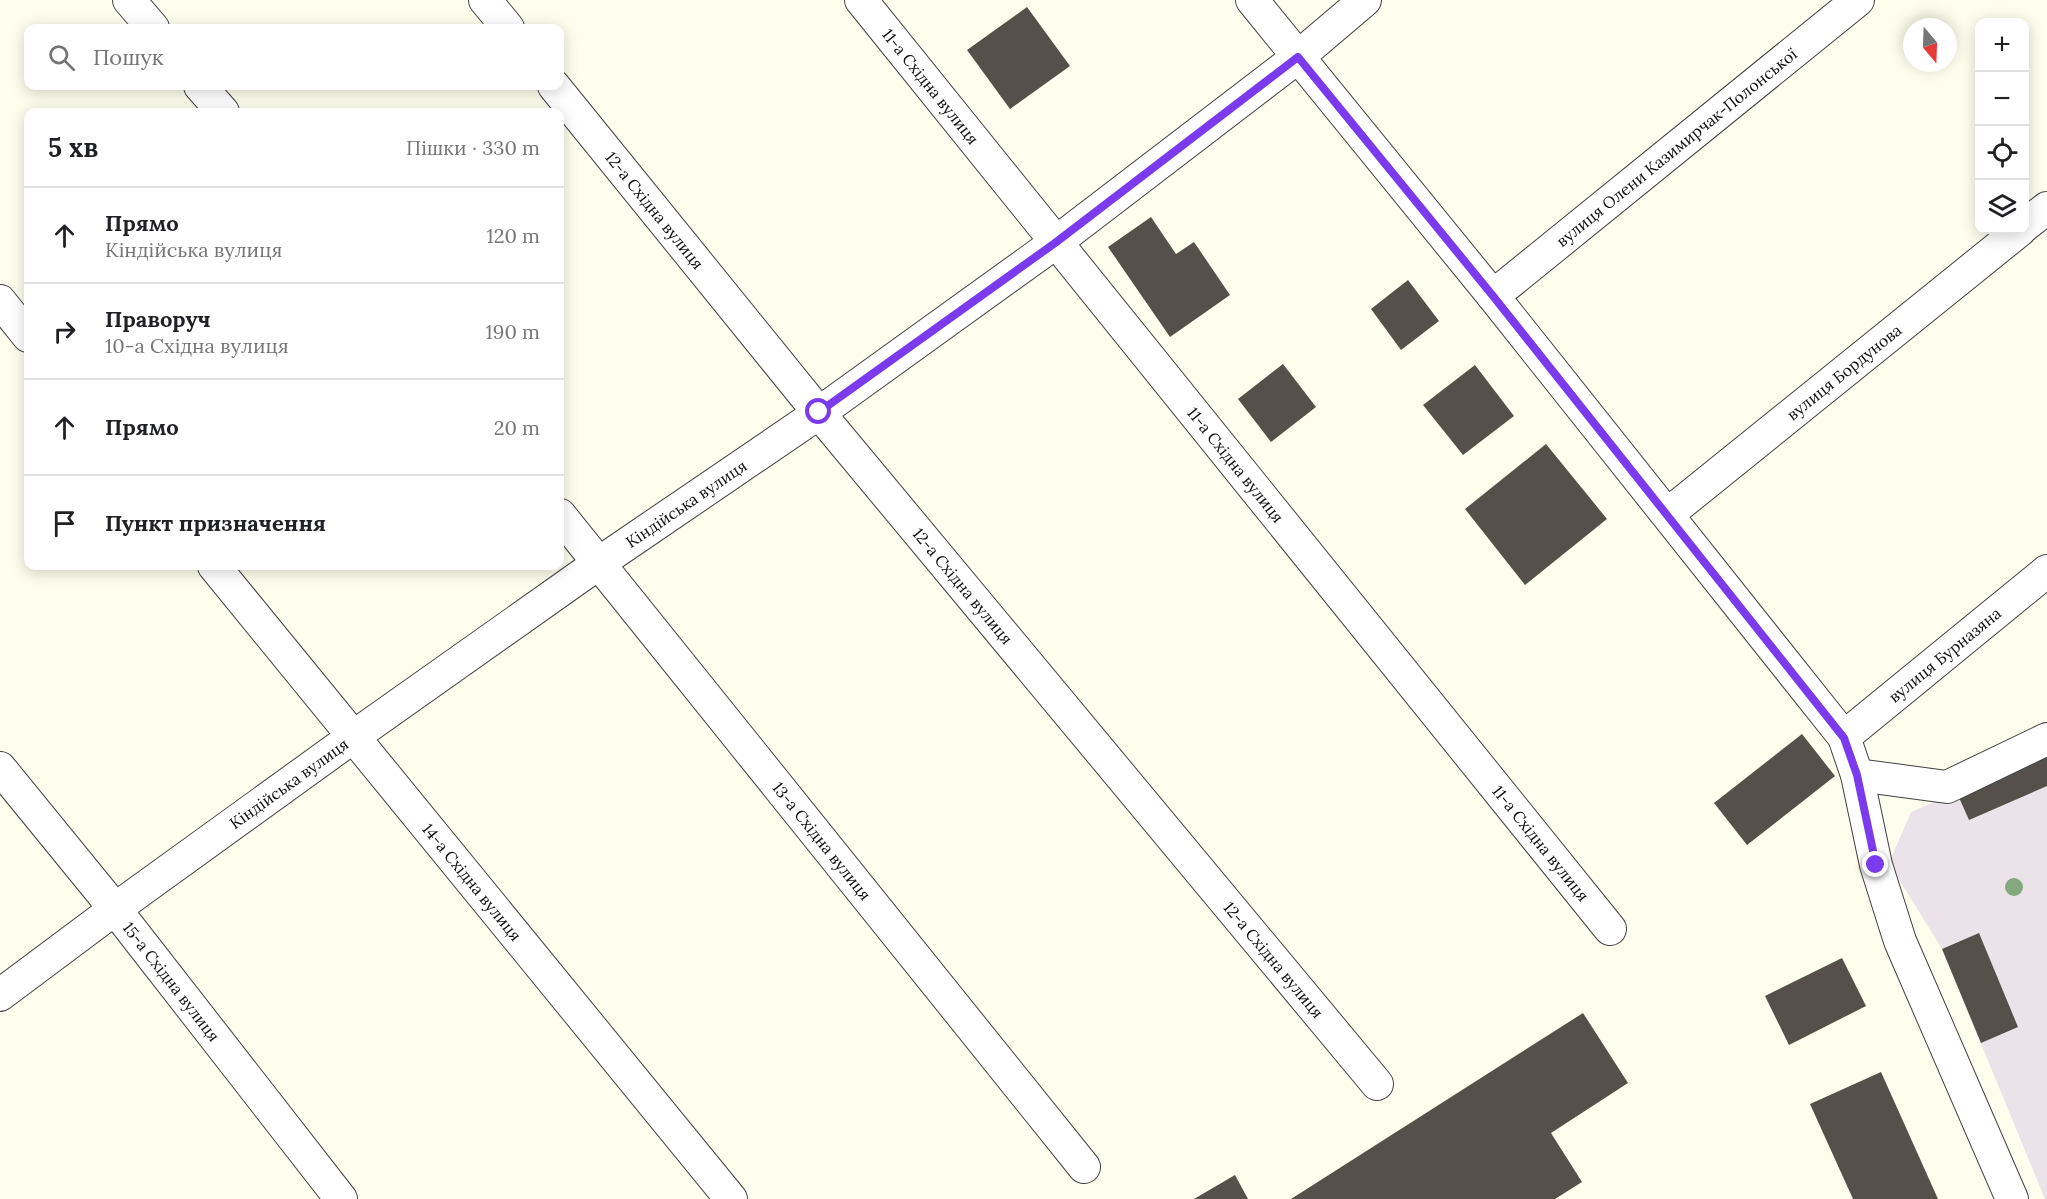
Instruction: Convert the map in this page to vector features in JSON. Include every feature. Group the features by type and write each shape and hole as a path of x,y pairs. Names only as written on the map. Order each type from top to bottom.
{"street":[{"path":"129,0 150,24"},
{"path":"485,0 505,24"},
{"name":"11-а Східна вулиця","path":"861,0 1610,929"},
{"path":"1252,0 1668,514 1844,738 1857,775 1876,865 1900,940 2012,1199"},
{"name":"Кіндійська вулиця","path":"0,995 115,909 353,738 599,563 819,412 1055,243 1298,57 1365,0"},
{"name":"вулиця Олени Казимирчак-Полонської","path":"1493,296 1858,0"},
{"path":"204,90 220,108"},
{"name":"12-а Східна вулиця","path":"557,90 819,412 1377,1084"},
{"path":"2029,223 2047,208"},
{"name":"вулиця Бордунова","path":"1668,514 2015,234"},
{"path":"0,301 24,331"},
{"name":"13-а Східна вулиця","path":"564,520 1084,1167"},
{"name":"14-а Східна вулиця","path":"217,570 731,1199"},
{"name":"вулиця Бурназяна","path":"1844,738 2047,571"},
{"path":"1857,775 1947,787 2047,739"},
{"name":"15-а Східна вулиця","path":"0,768 115,909 341,1199"}],"shaded area":[{"path":"2047,754 2047,1199 2045,1199 1942,949 1889,863 1911,812"}],"building":[{"path":"1027,7 1070,66 1010,109 967,50"},
{"path":"1151,217 1176,254 1194,242 1230,295 1170,337 1108,247"},
{"path":"1408,280 1439,321 1401,350 1371,309"},
{"path":"1283,364 1316,407 1271,442 1238,399"},
{"path":"1475,365 1514,416 1463,455 1423,405"},
{"path":"1546,444 1607,519 1525,585 1465,509"},
{"path":"1802,734 1835,776 1747,845 1714,803"},
{"path":"2047,754 2047,786 1969,820 1957,793"},
{"path":"1979,933 2018,1027 1981,1043 1942,949"},
{"path":"1842,958 1866,1006 1789,1045 1765,996"},
{"path":"1583,1013 1628,1083 1551,1133 1582,1182 1555,1199 1291,1199"},
{"path":"1881,1072 1938,1199 1853,1199 1810,1104"},
{"path":"1235,1175 1248,1199 1194,1199"}],"route":[{"path":"819,412 1055,243 1298,57 1668,514 1844,738 1857,775 1876,865"}]}
